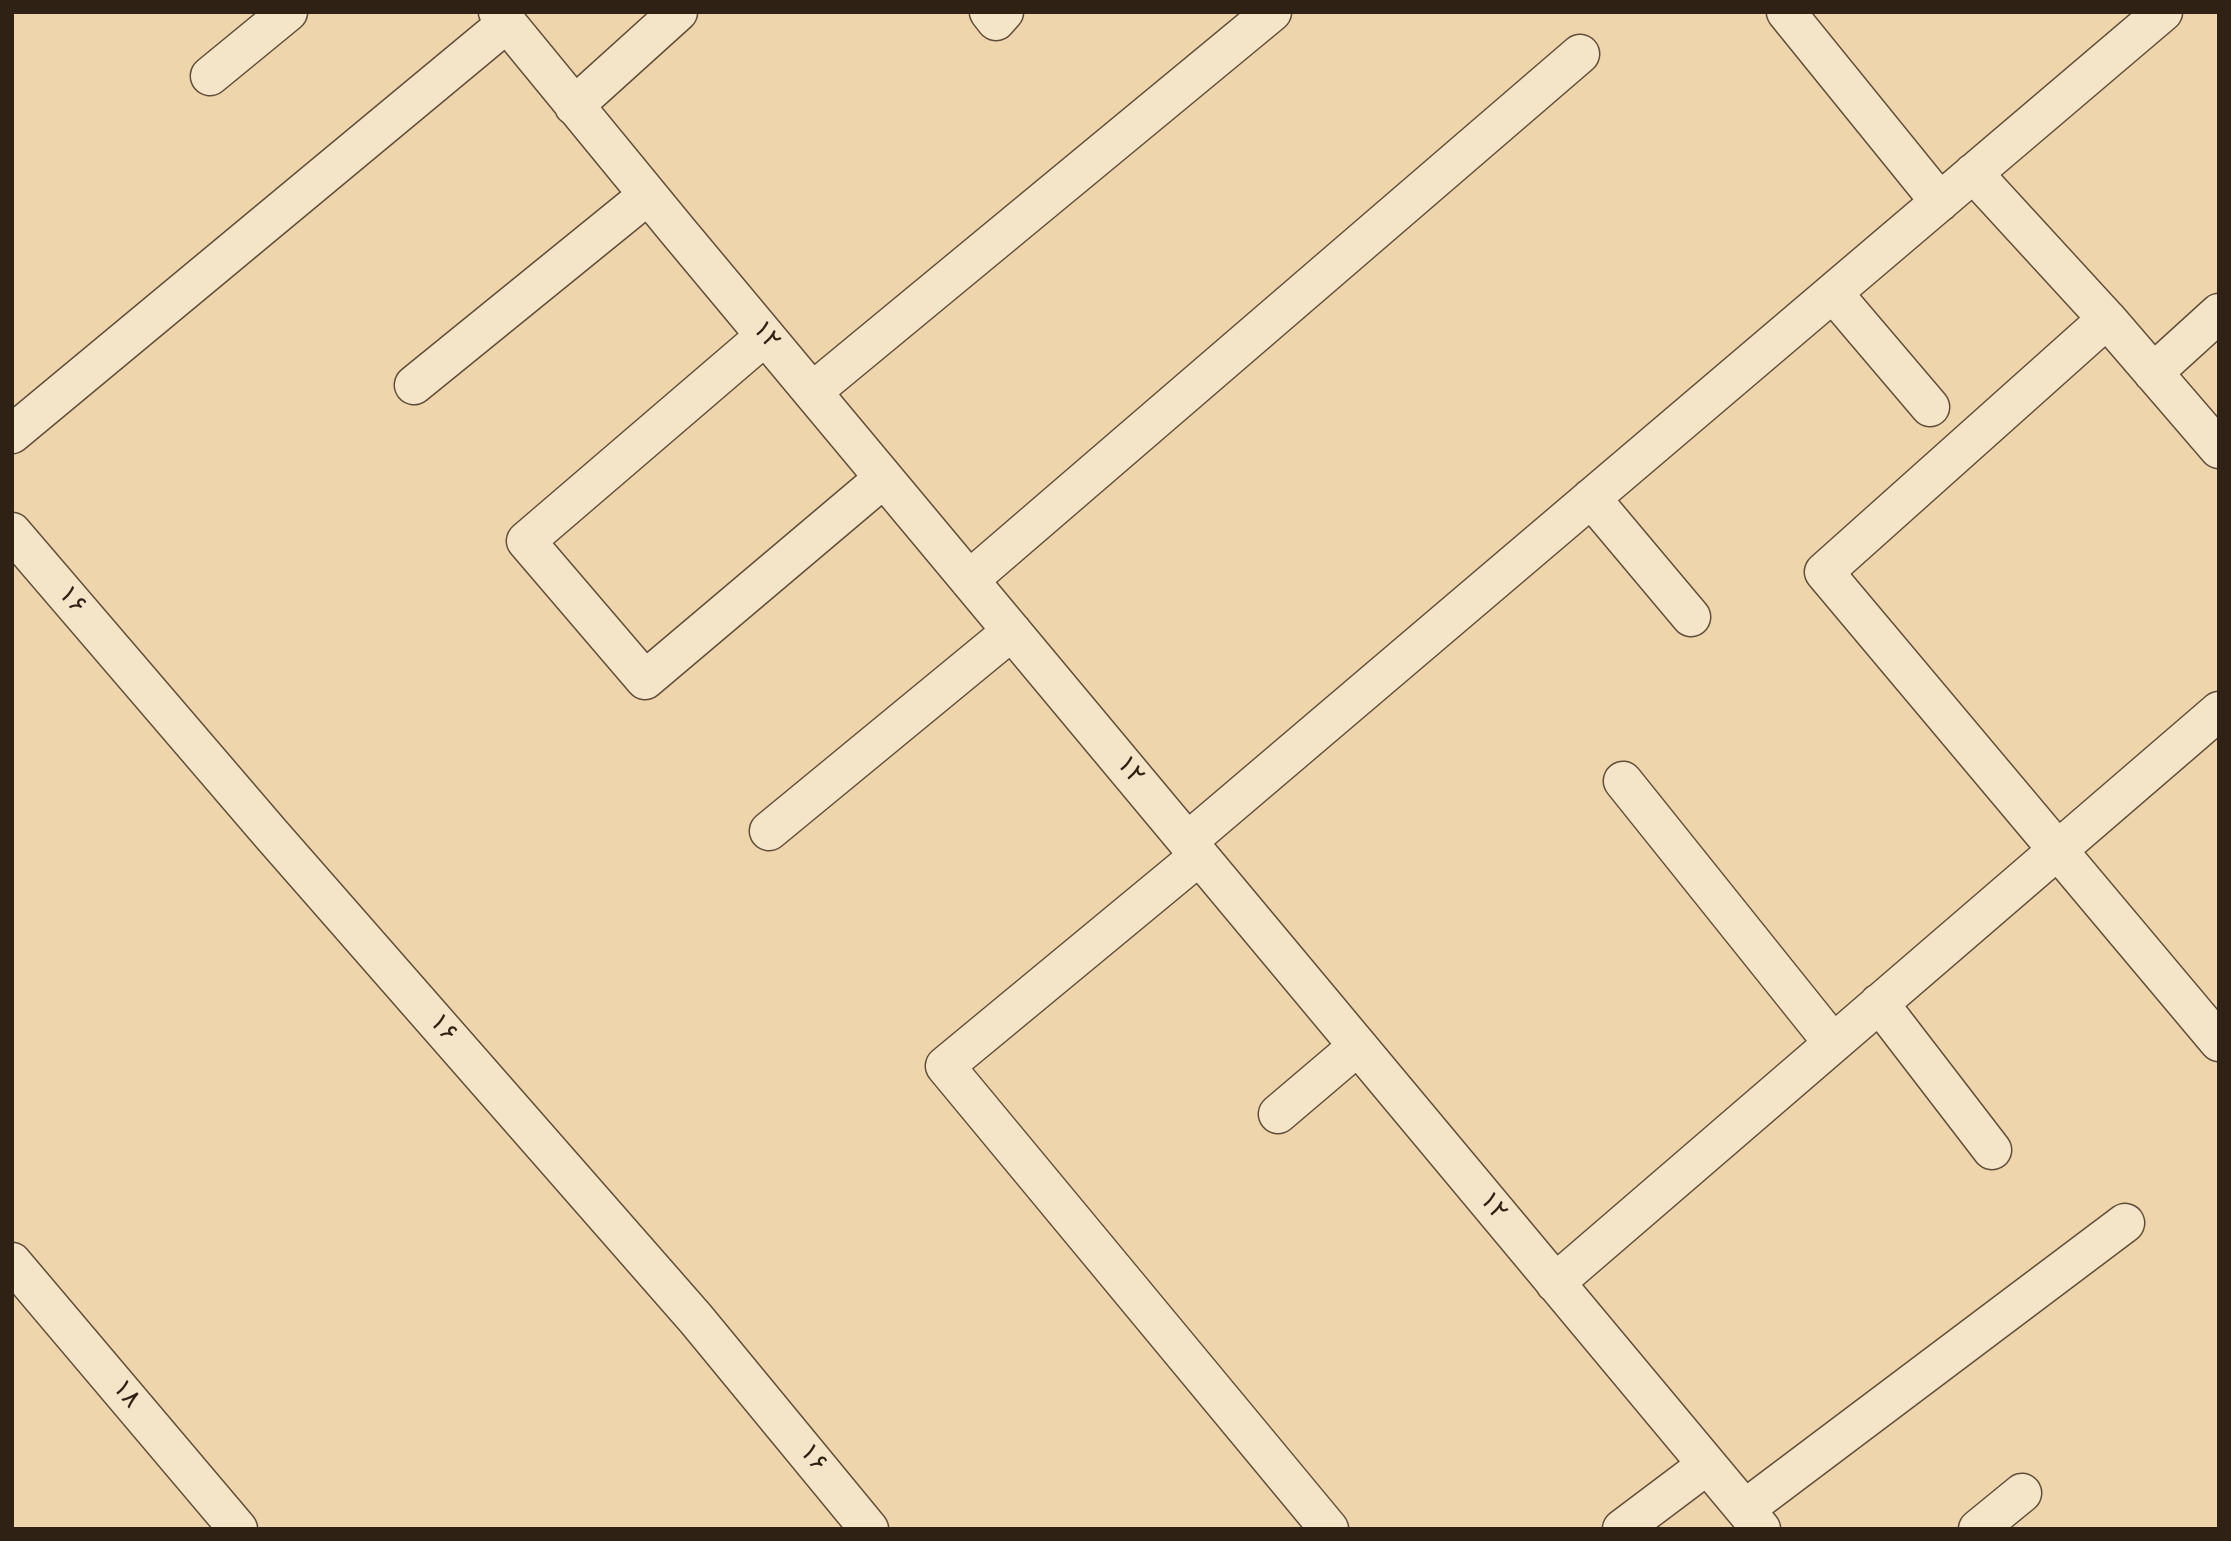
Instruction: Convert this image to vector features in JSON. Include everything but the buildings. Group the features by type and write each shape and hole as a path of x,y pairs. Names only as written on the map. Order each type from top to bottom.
{"street":[{"path":"209,76 288,12"},
{"path":"574,106 678,12"},
{"path":"989,12 996,21 1004,12"},
{"path":"811,392 1272,12"},
{"path":"1786,12 1940,202"},
{"path":"1329,1529 945,1066 1591,498 2163,12"},
{"path":"12,434 502,18"},
{"name":"۱۲","path":"502,18 1753,1519"},
{"path":"969,580 1580,54"},
{"path":"1973,173 2107,319 2219,449"},
{"path":"414,385 648,195"},
{"path":"1833,293 1930,407"},
{"path":"2153,373 2219,313"},
{"path":"2107,319 1824,572 2219,1042"},
{"path":"765,336 526,541 645,680 884,478"},
{"path":"1591,498 1691,617"},
{"name":"۱۶","path":"12,532 271,834 696,1319 869,1529"},
{"path":"769,831 1012,631"},
{"path":"1555,1283 2219,711"},
{"path":"1623,780 1833,1044"},
{"path":"1879,1003 1992,1150"},
{"path":"1278,1114 1357,1046"},
{"path":"1753,1519 2125,1223"},
{"name":"۱۸","path":"12,1262 238,1529"},
{"path":"1622,1529 1707,1465"},
{"path":"1978,1529 2022,1493"}]}
